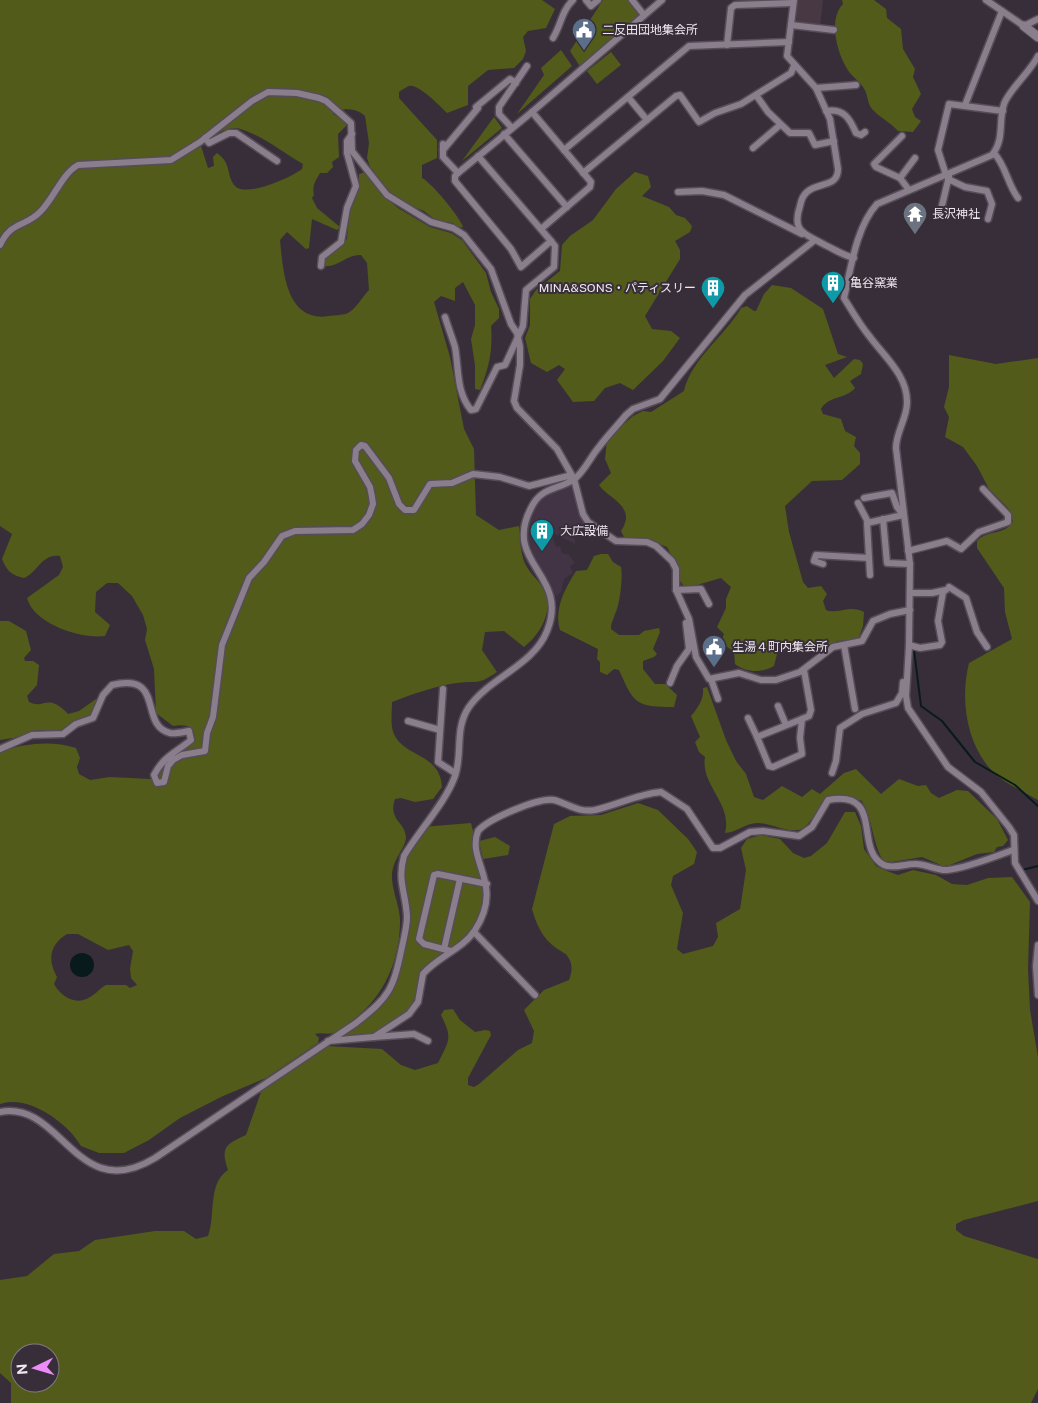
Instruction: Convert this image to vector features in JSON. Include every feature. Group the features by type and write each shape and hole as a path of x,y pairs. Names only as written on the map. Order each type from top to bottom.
{"street":[{"path":"553,38 561,24 564,9 573,0"},
{"path":"586,0 592,6 598,0"},
{"path":"632,0 644,15"},
{"path":"551,241 521,267 511,249 455,181 455,176 662,0"},
{"path":"986,0 1038,37"},
{"path":"727,45 731,8 735,5 794,1 787,56 794,66 816,88 832,123 838,175 829,184 814,187 805,192 798,211 797,222 803,234"},
{"path":"965,105 1002,11"},
{"path":"1024,26 1038,19"},
{"path":"791,25 834,30"},
{"path":"564,150 689,46 789,42"},
{"path":"1038,56 1026,76 1005,101 1000,140 994,153 984,160 948,176 877,204 870,210 854,258 844,298 870,338 891,362 905,390 907,404 896,436 896,448 910,564 906,703 910,713 948,767 981,792 1009,827 1014,835 1013,850 1015,864 1038,900"},
{"path":"512,128 499,114 499,108 527,66"},
{"path":"583,172 676,96 680,95 700,122 702,122 715,113 741,104 756,95 791,73 794,66"},
{"path":"458,173 443,157 443,147 478,108 476,107 510,79 516,83"},
{"path":"816,88 856,86"},
{"path":"0,244 9,230 43,210 74,168 84,164 172,160 205,138 252,101 268,92 279,91 311,96 326,101 351,122 352,151 387,196 431,222 453,228 464,235 491,269 518,339 520,365 514,401 521,415 550,440 574,479 583,514 588,522 616,541 647,542 656,546 672,561 676,568 676,590 687,614 696,657 711,679 718,700"},
{"path":"756,95 780,125 792,134 809,133 815,145 834,141"},
{"path":"628,97 647,120"},
{"path":"940,214 948,176 938,150 948,106 953,103 1003,111"},
{"path":"826,111 843,109 854,118"},
{"path":"835,110 849,119 857,134 865,132"},
{"path":"532,112 591,182 590,188 541,229"},
{"path":"754,148 780,125"},
{"path":"205,138 208,143 229,133 236,133 277,160"},
{"path":"320,266 322,257 341,242 347,208 356,186 346,153 347,141 352,134"},
{"path":"504,134 567,207"},
{"path":"902,136 874,164 876,167 900,178 909,190"},
{"path":"994,153 1002,161 1008,183 1018,198"},
{"path":"445,317 455,347 458,381 471,410 478,406 497,367 505,365 518,339 523,326 526,290 554,267 555,246 478,156"},
{"path":"900,178 915,158"},
{"path":"948,176 965,187 987,192 992,204 988,219"},
{"path":"678,192 702,191 724,196 815,240 840,255 854,258"},
{"path":"0,1112 22,1112 33,1117 90,1164 106,1170 130,1170 155,1158 375,1008 393,985 407,918 400,885 402,862 410,846 445,794 455,774 459,760 460,726 468,708 543,642 554,612 553,600 546,582 531,562 526,550 525,526 536,500 554,487 574,479 626,415 633,410 660,399 745,295 815,240"},
{"path":"0,749 32,736 63,734 76,724 93,718 103,695 112,685 131,682 137,684 149,697 155,720 164,730 171,733 189,731 191,734 191,740 171,753 161,764 154,777 157,783 164,782 168,766 178,757 204,751 206,733 213,717 222,645 249,578 264,562 282,536 295,531 353,530 362,524 369,515 373,504 370,487 355,461 356,450 361,446 365,446 389,478 399,504 405,510 414,510 430,484 452,483 473,474 500,478 529,486 568,476 574,479"},
{"path":"908,551 947,542 961,549 979,532 1008,522 1008,515 983,489"},
{"path":"864,498 892,492 897,507 903,514"},
{"path":"858,503 868,522 866,526 870,575"},
{"path":"868,522 903,514"},
{"path":"883,519 887,563 910,564"},
{"path":"823,564 814,561 816,555 869,558"},
{"path":"676,590 705,587 709,604"},
{"path":"910,593 942,592 949,587 966,598 977,632 987,647"},
{"path":"909,645 928,647 940,645 942,642 938,621 942,592"},
{"path":"711,679 727,674 739,673 761,680 776,680 804,670 833,647 862,641 871,624 876,619 910,610"},
{"path":"670,683 674,671 689,649 687,614"},
{"path":"844,645 855,709"},
{"path":"757,736 809,716 811,710 804,670"},
{"path":"832,773 836,761 840,728 862,714 896,703 902,693 904,675 907,674"},
{"path":"443,689 438,762 455,774"},
{"path":"778,706 786,725"},
{"path":"748,718 768,765 773,767 802,754 800,738 802,719"},
{"path":"408,721 440,730"},
{"path":"374,1037 410,1013 418,1002 423,974 474,932 484,912 488,896 487,884 475,842 478,831 489,823 534,801 553,800 573,809 586,811 661,792 687,809 713,848 720,848 750,832 763,831 800,836 812,827 828,800 843,798 854,800 862,809 870,847 882,864 888,866 916,863 946,870 1013,850"},
{"path":"451,951 424,944 419,939 429,894 436,874 487,884"},
{"path":"444,948 460,879"},
{"path":"474,932 534,995"},
{"path":"1038,945 1038,995"},
{"path":"328,1041 343,1042 414,1034 428,1040"}],"shaded area":[{"path":"798,0 823,0 820,27 796,24"},
{"path":"572,482 585,522 579,533 567,526 566,533 575,539 575,544 551,532 556,547 560,546 562,553 569,555 575,563 570,566 573,573 564,579 561,592 556,596 538,566 528,541 528,518 543,493"},
{"path":"77,953 87,953 94,960 94,970 87,977 77,977 70,970 70,960"}],"green space":[{"path":"0,0 542,0 555,9 546,28 528,31 523,37 526,51 523,59 514,68 488,70 468,86 468,105 447,113 418,88 409,86 399,92 399,98 437,140 437,158 422,165 422,178 445,200 463,227 457,228 453,223 437,221 424,211 400,202 370,167 367,158 369,143 365,116 358,111 341,109 333,111 333,114 346,122 346,126 338,134 339,157 332,162 333,167 327,173 320,173 314,184 314,195 312,198 317,208 340,227 337,230 312,219 309,248 306,249 287,232 280,240 285,280 295,303 304,311 315,316 342,315 351,311 369,290 367,263 361,255 356,255 329,266 324,266 324,262 347,239 349,210 358,191 359,174 365,172 386,198 398,208 430,227 451,233 462,240 486,273 491,292 499,309 499,318 491,326 490,359 480,390 475,389 475,365 471,339 475,325 475,305 463,282 455,288 455,301 441,296 434,302 450,357 464,429 474,449 476,515 499,530 519,526 525,564 546,594 547,612 545,620 536,635 524,647 504,631 485,632 482,650 497,672 485,679 478,682 441,686 392,702 394,734 406,748 429,762 435,768 440,776 442,787 433,799 415,802 401,798 395,799 393,806 395,816 403,828 406,837 392,872 400,918 399,939 392,968 378,994 358,1016 339,1031 331,1034 315,1034 319,1038 318,1043 266,1078 223,1096 180,1118 149,1140 124,1153 99,1153 81,1146 67,1128 35,1107 23,1103 11,1102 0,1104 0,751 19,746 57,744 76,748 80,758 77,767 79,774 90,780 110,777 150,779 158,775 175,754 194,742 194,732 190,727 182,725 173,726 156,713 154,669 145,640 147,629 143,615 132,596 118,583 107,583 96,592 95,612 110,625 105,636 83,635 59,628 39,615 31,607 27,598 59,575 63,567 60,556 49,557 44,560 24,578 13,574 6,567 2,559 12,534 0,526","holes":["237,128 255,135 303,164 302,169 289,177 258,188 249,190 235,186 230,178 225,161 217,153 213,157 214,166 208,168 201,146 217,133","67,934 78,934 108,950 129,945 133,951 130,969 131,978 137,985 130,988 126,985 106,985 85,1000 69,999 54,984 57,977 51,959 57,943"]},
{"path":"603,0 630,0 641,15 581,68 570,51"},
{"path":"842,0 874,0 886,9 887,18 901,29 903,49 915,69 913,77 921,94 912,109 915,117 921,121 913,132 898,131 875,112 870,107 865,89 846,66 838,48 835,29 838,11 843,4"},
{"path":"561,50 572,66 517,114 544,75 541,68"},
{"path":"611,52 621,65 597,84 587,71"},
{"path":"494,117 502,128 462,161"},
{"path":"635,172 648,176 651,187 642,196 669,207 676,215 685,218 692,226 690,232 675,241 680,250 680,259 645,316 652,329 671,331 680,338 663,361 633,390 620,383 605,388 594,401 573,402 557,380 565,369 559,365 547,372 531,363 525,338 530,325 530,299 536,290 560,271 562,245 570,236 593,220 616,189"},
{"path":"772,285 791,288 823,309 838,354 847,357 825,365 834,378 854,359 860,360 863,364 861,374 850,381 855,388 851,392 828,402 821,409 823,414 841,419 845,431 856,437 854,446 860,453 860,464 842,480 812,481 785,506 789,532 803,582 808,588 821,586 827,594 823,601 826,610 853,609 864,612 863,626 858,640 838,641 812,653 786,650 777,654 774,666 754,671 744,669 735,664 734,652 721,642 724,634 717,627 726,608 726,599 731,587 721,578 697,585 683,585 679,579 678,568 667,547 651,541 625,539 621,531 626,515 624,509 599,485 611,473 605,459 607,439 633,416 643,411 651,412 684,391 694,368 741,308 747,306 756,311 764,294"},
{"path":"949,355 996,364 1038,358 1038,800 1008,783 992,771 976,747 967,720 965,691 969,663 1012,639 1005,612 1004,588 977,548 977,541 981,537 1006,529 1013,521 1008,508 989,489 977,466 963,447 945,437 949,417 944,407 949,387"},
{"path":"608,554 613,562 621,567 620,598 611,629 619,635 639,635 644,631 659,628 660,632 653,649 657,654 643,661 643,669 655,684 665,684 677,695 674,707 651,706 638,701 633,697 619,670 614,669 607,675 600,672 600,662 597,659 598,649 560,630 558,614 568,585 576,571 587,570 594,556"},
{"path":"0,621 9,621 26,631 31,650 24,658 25,661 33,661 39,665 37,685 27,696 29,702 34,704 55,704 68,714 79,711 96,699 98,701 91,716 63,731 38,730 20,737 0,740"},
{"path":"707,687 726,740 736,761 746,774 754,797 763,800 782,786 802,797 812,789 820,794 844,773 856,769 881,794 899,779 918,786 926,785 931,793 939,798 957,790 968,791 997,819 1008,840 1003,846 997,847 994,852 977,854 950,865 943,866 922,857 891,862 883,861 862,801 845,795 826,799 810,822 802,829 790,830 758,823 725,833 725,813 707,777 705,757 699,752 695,742 700,737 691,716 703,696 703,688"},
{"path":"638,803 658,810 688,839 697,852 694,864 673,876 671,885 683,913 677,949 683,954 713,946 718,937 716,923 740,909 746,870 741,848 747,839 761,835 780,839 793,853 804,858 811,856 827,843 845,812 855,812 861,826 864,849 876,866 887,871 898,875 913,870 936,875 952,884 967,885 988,878 1012,877 1030,902 1028,969 1030,1010 1038,1057 1038,1201 964,1220 956,1224 956,1230 964,1236 1038,1259 1038,1389 1031,1403 11,1403 11,1393 60,1393 60,1343 10,1343 10,1382 0,1373 0,1280 27,1276 54,1254 79,1251 95,1240 155,1231 184,1231 196,1239 208,1236 217,1183 228,1170 225,1151 229,1144 246,1135 261,1092 275,1080 327,1046 382,1049 401,1065 415,1070 438,1063 448,1039 447,1029 441,1015 444,1010 453,1009 460,1020 475,1032 490,1031 491,1035 468,1078 468,1085 474,1087 479,1084 518,1050 532,1043 534,1031 524,1010 544,990 569,980 571,971 571,962 568,957 544,936 532,909 554,824 570,816 601,815"},
{"path":"471,823 482,866 485,894 478,922 459,945 422,973 419,1000 406,1013 370,1036 332,1041 387,995 403,939 404,856 422,827"},
{"path":"495,837 510,846 508,855 483,859 479,841"}],"waterway":[{"path":"914,650 921,706 942,721 975,762 1015,785 1038,806"},
{"path":"1022,870 1038,866"}],"place":[{"name":"二反田団地集会所","path":"584,51"},
{"name":"長沢神社","path":"915,235"},
{"name":"亀谷窯業","path":"833,304"},
{"name":"MINA&SONS・パティスリー","path":"713,309"},
{"name":"大広設備","path":"542,552"},
{"name":"生湯４町内集会所","path":"714,668"}]}
